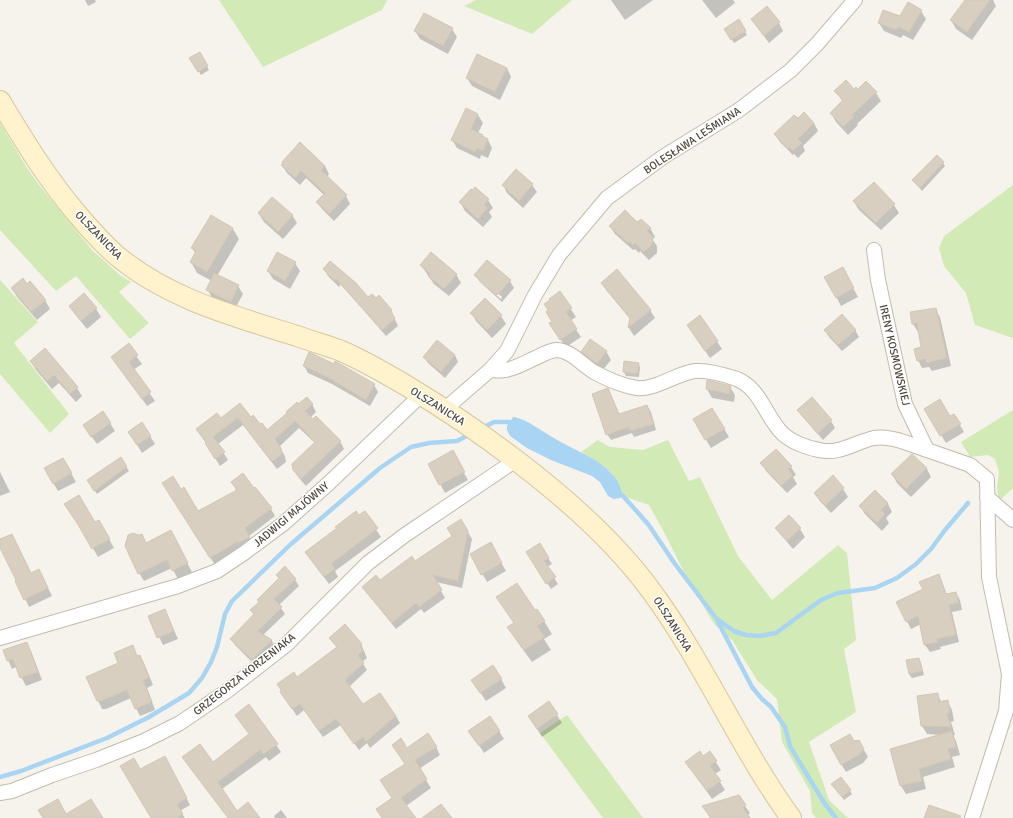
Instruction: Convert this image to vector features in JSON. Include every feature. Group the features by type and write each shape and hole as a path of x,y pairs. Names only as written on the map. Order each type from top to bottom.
{"street":[{"name":"BOLESŁAWA LEŚMIANA","path":"444,409 490,370 506,351 535,295 559,256 607,198 663,157 739,110 790,71 817,44 855,0"},
{"name":"OLSZANICKA","path":"0,101 43,170 66,201 90,230 115,255 142,275 164,288 217,311 338,350 365,362 465,422 555,490 604,536 628,562 652,592 690,650 758,768 791,818"},
{"name":"IRENY KOSMOWSKIEJ","path":"874,250 878,280 905,404 927,450"},
{"path":"490,370 506,370 533,360 543,353 557,350 563,351 570,355 593,372 637,388 650,387 695,372 712,372 738,380 752,390 783,434 800,444 820,451 830,452 842,450 875,438 896,440 970,465 987,479 989,578 1009,674 1006,711 972,818"},
{"name":"JADWIGI MAJÓWNY","path":"0,638 178,586 217,571 283,524 329,483 421,395"},
{"name":"GRZEGORZA KORZENIAKA","path":"0,793 12,791 106,756 144,741 180,723 227,691 286,644 368,563 406,535 516,460"},
{"path":"987,497 1013,520"}],"green space":[{"path":"219,0 387,0 382,10 263,67"},
{"path":"476,0 572,0 532,34 464,6"},
{"path":"0,123 39,185 92,250 121,276 131,282 119,292 149,323 130,339 76,276 56,291 0,230"},
{"path":"1013,185 1013,338 975,325 966,293 944,266 939,248 944,236"},
{"path":"0,280 38,322 14,343 69,414 50,433 0,374"},
{"path":"1013,410 1013,488 999,501 997,488 999,472 995,459 988,455 970,457 961,442"},
{"path":"598,440 610,447 643,450 668,440 689,481 700,477 738,556 772,600 838,545 847,553 856,640 844,649 856,712 809,742 829,800 848,818 816,818 812,813 810,791 782,742 777,699 757,680 732,640 714,624 689,582 649,505 623,496 617,480 612,474 581,452"},
{"path":"567,715 643,818 603,818 540,733"}],"water":[{"path":"513,417 528,423 606,468 616,479 623,496 614,499 608,496 600,482 592,476 551,460 527,448 510,436 507,426"}],"building":[{"path":"965,0 990,0 967,32 950,20"},
{"path":"908,2 922,10 909,32 898,27 896,30 878,23 883,10 900,16"},
{"path":"767,6 780,22 764,36 751,19"},
{"path":"424,13 453,28 443,46 414,31"},
{"path":"739,19 746,31 731,40 724,29"},
{"path":"200,52 208,66 198,72 189,58"},
{"path":"477,54 507,68 495,92 466,78"},
{"path":"846,80 854,89 856,87 858,89 866,81 877,92 852,115 854,117 843,127 830,113 843,100 834,91"},
{"path":"466,108 478,114 471,129 488,139 483,151 477,148 475,152 451,140"},
{"path":"804,112 814,123 798,139 802,143 793,151 789,147 788,149 774,134 794,115 798,118"},
{"path":"300,142 325,166 321,170 347,195 329,214 316,202 325,193 301,171 295,178 281,165"},
{"path":"937,155 944,162 920,188 912,180"},
{"path":"516,169 533,184 519,201 502,185"},
{"path":"874,182 895,204 876,223 853,201"},
{"path":"475,187 489,199 484,205 488,208 478,219 459,202 471,189 473,190"},
{"path":"272,197 293,215 278,232 258,213"},
{"path":"625,210 637,222 641,219 651,228 647,231 653,237 652,245 644,252 635,243 633,245 630,242 628,243 609,226"},
{"path":"211,215 233,228 207,272 190,262 196,251 191,248"},
{"path":"277,252 296,262 285,281 267,271"},
{"path":"431,252 457,274 444,289 428,276 430,274 420,265"},
{"path":"487,260 511,280 497,295 474,275"},
{"path":"330,261 356,283 368,297 372,294 376,298 379,295 392,310 391,311 395,319 382,330 336,279 335,281 323,269"},
{"path":"843,267 854,288 836,298 824,277"},
{"path":"617,269 651,310 628,328 630,318 601,283"},
{"path":"214,273 239,285 231,302 206,290"},
{"path":"23,278 27,284 30,281 46,300 31,312 11,288"},
{"path":"560,291 572,308 566,312 577,329 560,340 549,323 552,322 546,312 548,310 544,304"},
{"path":"84,293 97,308 81,321 69,306"},
{"path":"485,298 502,315 487,330 470,313"},
{"path":"936,308 947,358 926,363 925,359 917,361 914,349 921,347 917,323 912,324 910,312"},
{"path":"842,314 856,330 838,345 824,330"},
{"path":"700,315 718,341 705,351 687,325"},
{"path":"590,339 607,351 597,364 581,352"},
{"path":"437,340 455,355 441,372 423,357"},
{"path":"129,343 138,355 129,362 151,392 142,399 111,357"},
{"path":"45,348 78,387 70,394 54,375 47,381 30,361"},
{"path":"309,352 334,364 335,361 375,384 366,400 327,377 303,366"},
{"path":"624,361 639,363 637,374 623,372"},
{"path":"707,380 731,386 729,394 706,389"},
{"path":"608,388 619,414 647,405 654,424 630,431 628,427 606,435 592,394"},
{"path":"307,397 313,404 305,411 313,419 316,416 341,441 301,479 293,470 292,464 315,442 295,421 275,439 281,448 282,454 272,462 238,418 213,437 225,452 215,459 205,443 206,442 196,429 217,413 221,418 240,403 251,417 253,415 267,430 287,413 286,412 297,402 298,404"},
{"path":"812,397 832,420 818,434 797,410"},
{"path":"940,399 950,416 954,414 961,424 940,436 924,409"},
{"path":"712,408 725,429 705,440 693,419"},
{"path":"103,411 111,423 91,437 83,425"},
{"path":"142,422 151,436 137,445 128,432"},
{"path":"776,449 792,466 788,469 793,475 781,486 760,463"},
{"path":"453,450 465,472 439,485 428,464"},
{"path":"912,454 927,468 906,489 891,474"},
{"path":"121,457 127,467 94,491 87,480"},
{"path":"63,458 72,473 53,484 44,468"},
{"path":"243,473 272,508 245,528 250,537 238,543 237,542 210,558 162,483 173,476 181,489 184,487 198,511 237,490 231,482"},
{"path":"833,475 844,488 825,506 814,493"},
{"path":"875,490 888,503 881,510 885,514 877,523 859,506"},
{"path":"79,495 95,522 99,520 110,539 92,549 64,504"},
{"path":"356,511 359,515 365,511 378,528 331,564 335,569 324,577 305,552 337,528 335,527"},
{"path":"789,515 801,528 787,541 775,528"},
{"path":"461,519 468,531 458,581 433,575 442,590 419,607 416,603 392,623 362,587 376,575 380,580 412,556 415,561 452,536 447,528"},
{"path":"171,530 188,563 172,571 167,560 138,574 125,546 128,535 133,533 138,535 142,534 146,543"},
{"path":"12,534 31,573 39,569 48,588 24,600 0,548 0,539"},
{"path":"491,542 502,563 481,575 470,554"},
{"path":"540,543 549,558 544,561 556,577 546,584 526,552"},
{"path":"285,566 296,579 274,599 282,607 258,631 272,640 252,660 230,639 254,614 250,610 259,602 257,600 279,578 276,575"},
{"path":"939,574 946,594 956,592 959,603 949,605 956,635 937,639 938,642 924,645 918,616 906,622 896,602 923,589 919,582"},
{"path":"517,583 535,610 537,609 545,621 537,626 545,637 524,650 507,627 514,623 496,597"},
{"path":"165,609 174,631 157,638 148,616"},
{"path":"345,624 362,644 360,646 363,650 358,655 364,663 345,680 363,704 380,693 396,716 366,742 363,737 354,744 336,719 319,731 300,704 292,709 280,692 281,690 277,684 294,672 297,677 337,647 329,638"},
{"path":"27,642 38,672 20,678 13,659 7,661 3,650"},
{"path":"133,645 137,656 140,655 149,678 143,680 152,702 135,709 127,690 101,701 97,701 86,677 118,663 114,653"},
{"path":"919,658 922,671 909,674 906,660"},
{"path":"493,665 502,679 480,693 471,680"},
{"path":"938,693 939,702 948,700 950,713 947,714 951,727 921,726 917,696"},
{"path":"549,701 558,714 537,729 528,716"},
{"path":"249,704 278,744 264,754 260,750 218,782 237,811 248,802 260,818 228,818 182,757 200,744 213,762 249,734 235,715"},
{"path":"490,716 500,731 479,746 468,731"},
{"path":"952,731 956,747 948,749 951,759 919,769 922,781 900,786 890,749"},
{"path":"428,733 437,747 415,760 427,779 401,798 416,818 382,818 376,809 392,798 380,780 405,764 392,745 401,738 407,748"},
{"path":"850,734 854,741 859,740 864,749 859,755 841,765 830,745"},
{"path":"700,751 703,756 710,751 717,761 710,766 721,781 707,791 685,762"},
{"path":"165,756 187,798 177,804 183,814 177,818 151,818 120,766 134,758 140,769"},
{"path":"841,777 851,790 842,797 831,784"},
{"path":"739,795 746,805 743,808 750,818 711,818 702,806"},
{"path":"58,799 66,814 91,799 103,818 43,818 38,810"},
{"path":"441,804 452,818 422,818"},
{"path":"929,805 961,816 960,818 924,818"}],"waterway":[{"path":"482,428 494,422 509,422"},
{"path":"0,777 21,771 107,738 149,717 189,693 202,678 211,662 217,647 225,614 232,601 291,544 380,468 411,447 429,443 457,441 470,434"},
{"path":"623,496 648,524 675,564 716,618 752,687 771,707 785,727 790,746 825,804 836,818"},
{"path":"717,619 734,631 746,635 760,636 776,633 821,600 838,593 875,588 897,578 916,564 931,549 968,503"}]}
